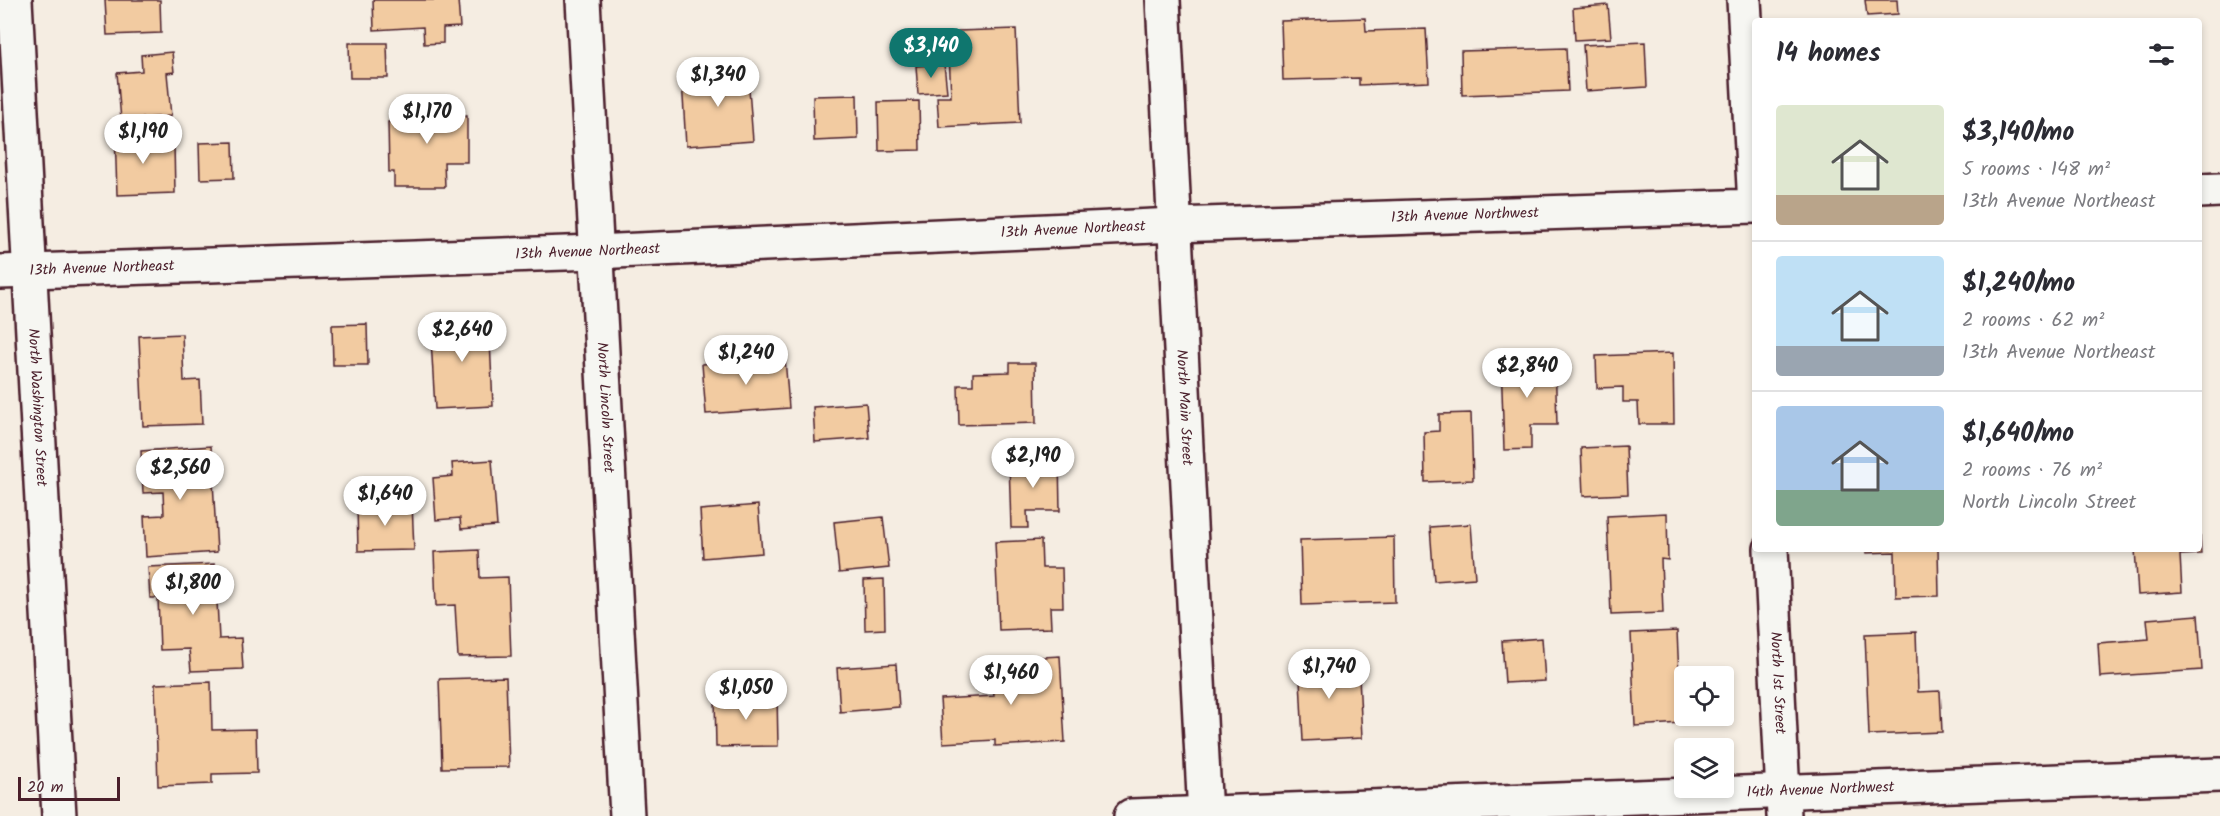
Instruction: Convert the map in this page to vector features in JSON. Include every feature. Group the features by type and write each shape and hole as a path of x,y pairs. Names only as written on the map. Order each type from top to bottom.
{"street":[{"name":"North Washington Street","path":"15,0 15,271 59,816"},
{"name":"North Lincoln Street","path":"583,0 627,816"},
{"name":"North Main Street","path":"1163,0 1205,814"},
{"path":"1744,0 1752,150"},
{"path":"2202,191 2220,190"},
{"name":"13th Avenue Northwest","path":"1175,225 1752,206"},
{"name":"13th Avenue Northeast","path":"15,271 596,252 1175,225"},
{"name":"North 1st Street","path":"1771,552 1784,804"},
{"name":"14th Avenue Northwest","path":"1131,816 1784,804 2220,775"}],"building":[{"path":"105,0 160,0 161,33 107,35"},
{"path":"373,0 458,0 460,27 443,28 443,43 424,44 423,27 374,30"},
{"path":"1865,0 1897,0 1898,14 1867,16"},
{"path":"1608,5 1611,38 1575,40 1573,8"},
{"path":"1365,18 1366,31 1426,29 1429,82 1359,85 1359,78 1283,80 1281,21"},
{"path":"1016,29 1020,123 939,127 937,97 951,97 949,53 959,53 958,31"},
{"path":"1645,42 1647,87 1586,91 1583,45"},
{"path":"349,43 387,43 388,78 350,78"},
{"path":"1566,48 1568,91 1462,95 1461,51"},
{"path":"172,52 174,72 167,73 171,116 121,120 117,73 142,71 141,55"},
{"path":"747,63 753,141 686,146 682,80 721,77 720,65"},
{"path":"944,64 947,92 918,94 916,66"},
{"path":"857,95 858,139 814,141 813,96"},
{"path":"458,100 458,116 467,116 467,162 444,162 445,187 394,187 394,172 389,172 388,122 424,121 424,101"},
{"path":"919,101 920,150 879,151 878,102"},
{"path":"150,130 150,145 174,144 175,193 117,195 115,131"},
{"path":"233,142 234,178 200,179 199,143"},
{"path":"489,318 493,406 435,409 430,321"},
{"path":"367,324 368,365 333,365 332,325"},
{"path":"182,334 184,381 200,380 202,424 143,426 139,336"},
{"path":"1673,353 1674,424 1639,424 1638,402 1623,402 1623,387 1597,388 1596,356"},
{"path":"785,358 789,408 706,414 702,364"},
{"path":"1555,358 1557,425 1531,425 1531,449 1504,450 1501,360"},
{"path":"1010,363 1035,363 1036,423 959,425 958,385 973,385 973,373 1010,372"},
{"path":"866,403 869,438 815,442 813,407"},
{"path":"1471,413 1473,480 1425,482 1424,432 1439,431 1439,414"},
{"path":"211,446 217,552 146,557 144,516 164,515 163,492 143,493 141,451"},
{"path":"1626,446 1628,494 1583,496 1581,448"},
{"path":"492,460 497,526 461,529 460,518 436,520 433,478 453,476 452,463"},
{"path":"1059,460 1060,511 1027,511 1028,528 1011,528 1009,461"},
{"path":"412,503 414,550 358,551 357,505"},
{"path":"758,505 762,553 703,558 700,510"},
{"path":"1667,513 1668,560 1661,559 1663,613 1611,615 1607,516"},
{"path":"883,517 889,568 839,573 834,522"},
{"path":"1471,524 1475,578 1434,581 1430,527"},
{"path":"1394,537 1395,602 1302,605 1300,540"},
{"path":"1041,540 1042,568 1062,568 1063,607 1050,607 1051,628 999,630 995,542"},
{"path":"479,550 480,578 508,577 511,656 458,657 455,605 436,606 434,552"},
{"path":"1895,552 1938,552 1939,596 1896,597"},
{"path":"2135,552 2201,552 2201,554 2180,555 2182,592 2138,595"},
{"path":"215,564 219,639 241,638 243,669 191,671 189,649 160,650 158,598 150,598 148,567"},
{"path":"884,579 885,629 865,630 864,580"},
{"path":"2198,615 2202,670 2100,677 2098,643 2149,639 2147,619"},
{"path":"1677,631 1679,666 1674,666 1674,723 1635,726 1631,633"},
{"path":"1916,632 1918,692 1940,691 1942,732 1869,735 1865,634"},
{"path":"1542,638 1545,681 1505,683 1502,641"},
{"path":"1060,656 1065,742 995,746 995,740 943,743 940,699 994,696 992,660"},
{"path":"1343,656 1344,677 1359,676 1362,738 1303,741 1299,659"},
{"path":"896,664 899,707 840,712 837,668"},
{"path":"506,677 509,767 442,768 439,679"},
{"path":"211,682 212,730 256,729 257,773 212,774 212,784 158,786 155,684"},
{"path":"777,695 778,746 716,747 715,696"}]}
